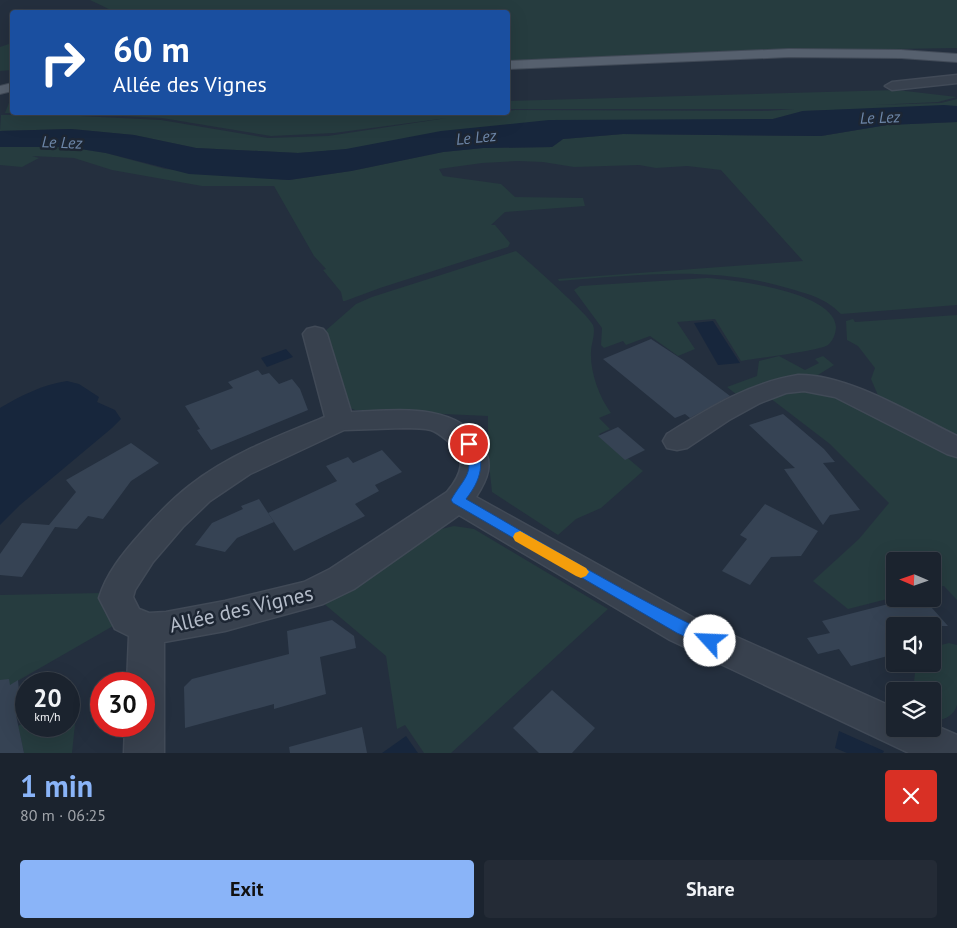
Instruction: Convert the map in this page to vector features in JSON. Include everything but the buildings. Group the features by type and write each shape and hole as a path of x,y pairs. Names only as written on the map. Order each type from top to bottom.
{"main road":[{"path":"510,66 823,53 888,53 957,58"}],"street":[{"path":"892,86 957,79"},
{"path":"314,334 340,422"},
{"path":"677,441 712,418 771,388 801,383 831,387 844,391 957,447"},
{"name":"Allée des Vignes","path":"421,420 435,422 453,429 469,444 474,453 475,462 475,472 468,487 458,500 326,588 312,594 225,616 166,628 147,628 127,619 116,598 119,586 129,569 172,519 200,493 240,467 308,434 340,422 421,420"},
{"path":"458,500 682,628 886,722"},
{"name":"Allée des Vignes","path":"144,753 147,628"},
{"path":"917,737 952,753"}],"green space":[{"path":"90,0 957,0 957,48 724,52 510,61 510,10 111,10"},
{"path":"10,44 10,70 0,71 0,47"},
{"path":"897,90 957,97 938,102 874,105 941,103 957,99 957,106 803,111 773,119 298,153 196,148 134,135 71,129 0,131 1,115 60,115 161,120 268,138 328,136 447,118 334,133 271,136 162,118 101,115 510,115 510,111 515,110 767,111 794,109 510,109 510,101"},
{"path":"10,100 10,113 5,113"},
{"path":"957,122 957,305 841,314 829,304 811,295 762,282 733,277 675,274 559,281 558,279 803,261 721,170 687,166 656,168 639,165 574,167 543,162 518,161 482,163 439,169 443,176 501,184 515,197 583,198 585,206 505,212 491,225 495,225 510,243 508,247 343,301 341,292 323,270 326,269 314,256 274,186 202,186 112,170 74,158 32,156 39,158 22,167 0,165 0,147 68,147 106,153 165,169 289,180 351,171 443,152 483,148 552,147 563,139 623,134 821,136 887,125"},
{"path":"516,251 570,300 593,325 592,368 599,392 611,413 599,418 610,429 599,434 643,471 601,508 576,519 558,535 492,492 488,455 488,416 355,410 348,407 324,332 356,304 372,297"},
{"path":"707,278 760,285 802,297 819,305 831,315 836,327 834,337 828,345 822,347 741,361 715,319 677,322 695,349 678,356 650,336 626,345 623,341 604,348 601,345 602,328 574,290 580,286"},
{"path":"957,315 957,439 880,400 871,379 875,368 858,346 847,340 846,321 853,319 855,322"},
{"path":"779,356 805,370 819,363 815,359 823,356 834,365 813,378 741,398 727,387 757,376 759,361"},
{"path":"812,386 957,450 957,600 944,586 941,586 941,552 886,552 886,599 848,609 813,581 859,539 889,503 830,444 770,398 786,391"},
{"path":"454,526 474,529 608,609 451,753 424,753 405,725 397,729 386,656 322,602 429,532"},
{"path":"102,593 104,611 113,626 33,672 15,672 15,682 0,691 0,595"},
{"path":"949,643 957,645 957,705 950,715 941,719 941,682 914,682 915,672 941,672 941,645"},
{"path":"20,737 74,737 72,753 24,753"}],"water":[{"name":"Le Lez","path":"957,106 957,122 887,125 821,136 623,134 563,139 552,147 483,148 443,152 351,171 289,180 189,174 106,153 68,147 0,147 0,131 71,129 134,135 196,148 298,153 346,149 441,131 549,120 773,119 803,111"},
{"path":"713,321 740,363 718,365 694,323"},
{"path":"286,349 293,357 267,367 261,358"},
{"path":"67,381 79,384 99,397 97,402 115,410 121,419 20,505 0,525 0,408 32,391"},
{"path":"839,731 884,751 883,753 847,753 835,748"},
{"path":"406,736 418,753 382,753"}],"slow traffic":[{"path":"520,537 581,572"}],"route":[{"path":"469,444 474,453 475,472 468,487 458,500 580,572 682,628 710,641"}]}
